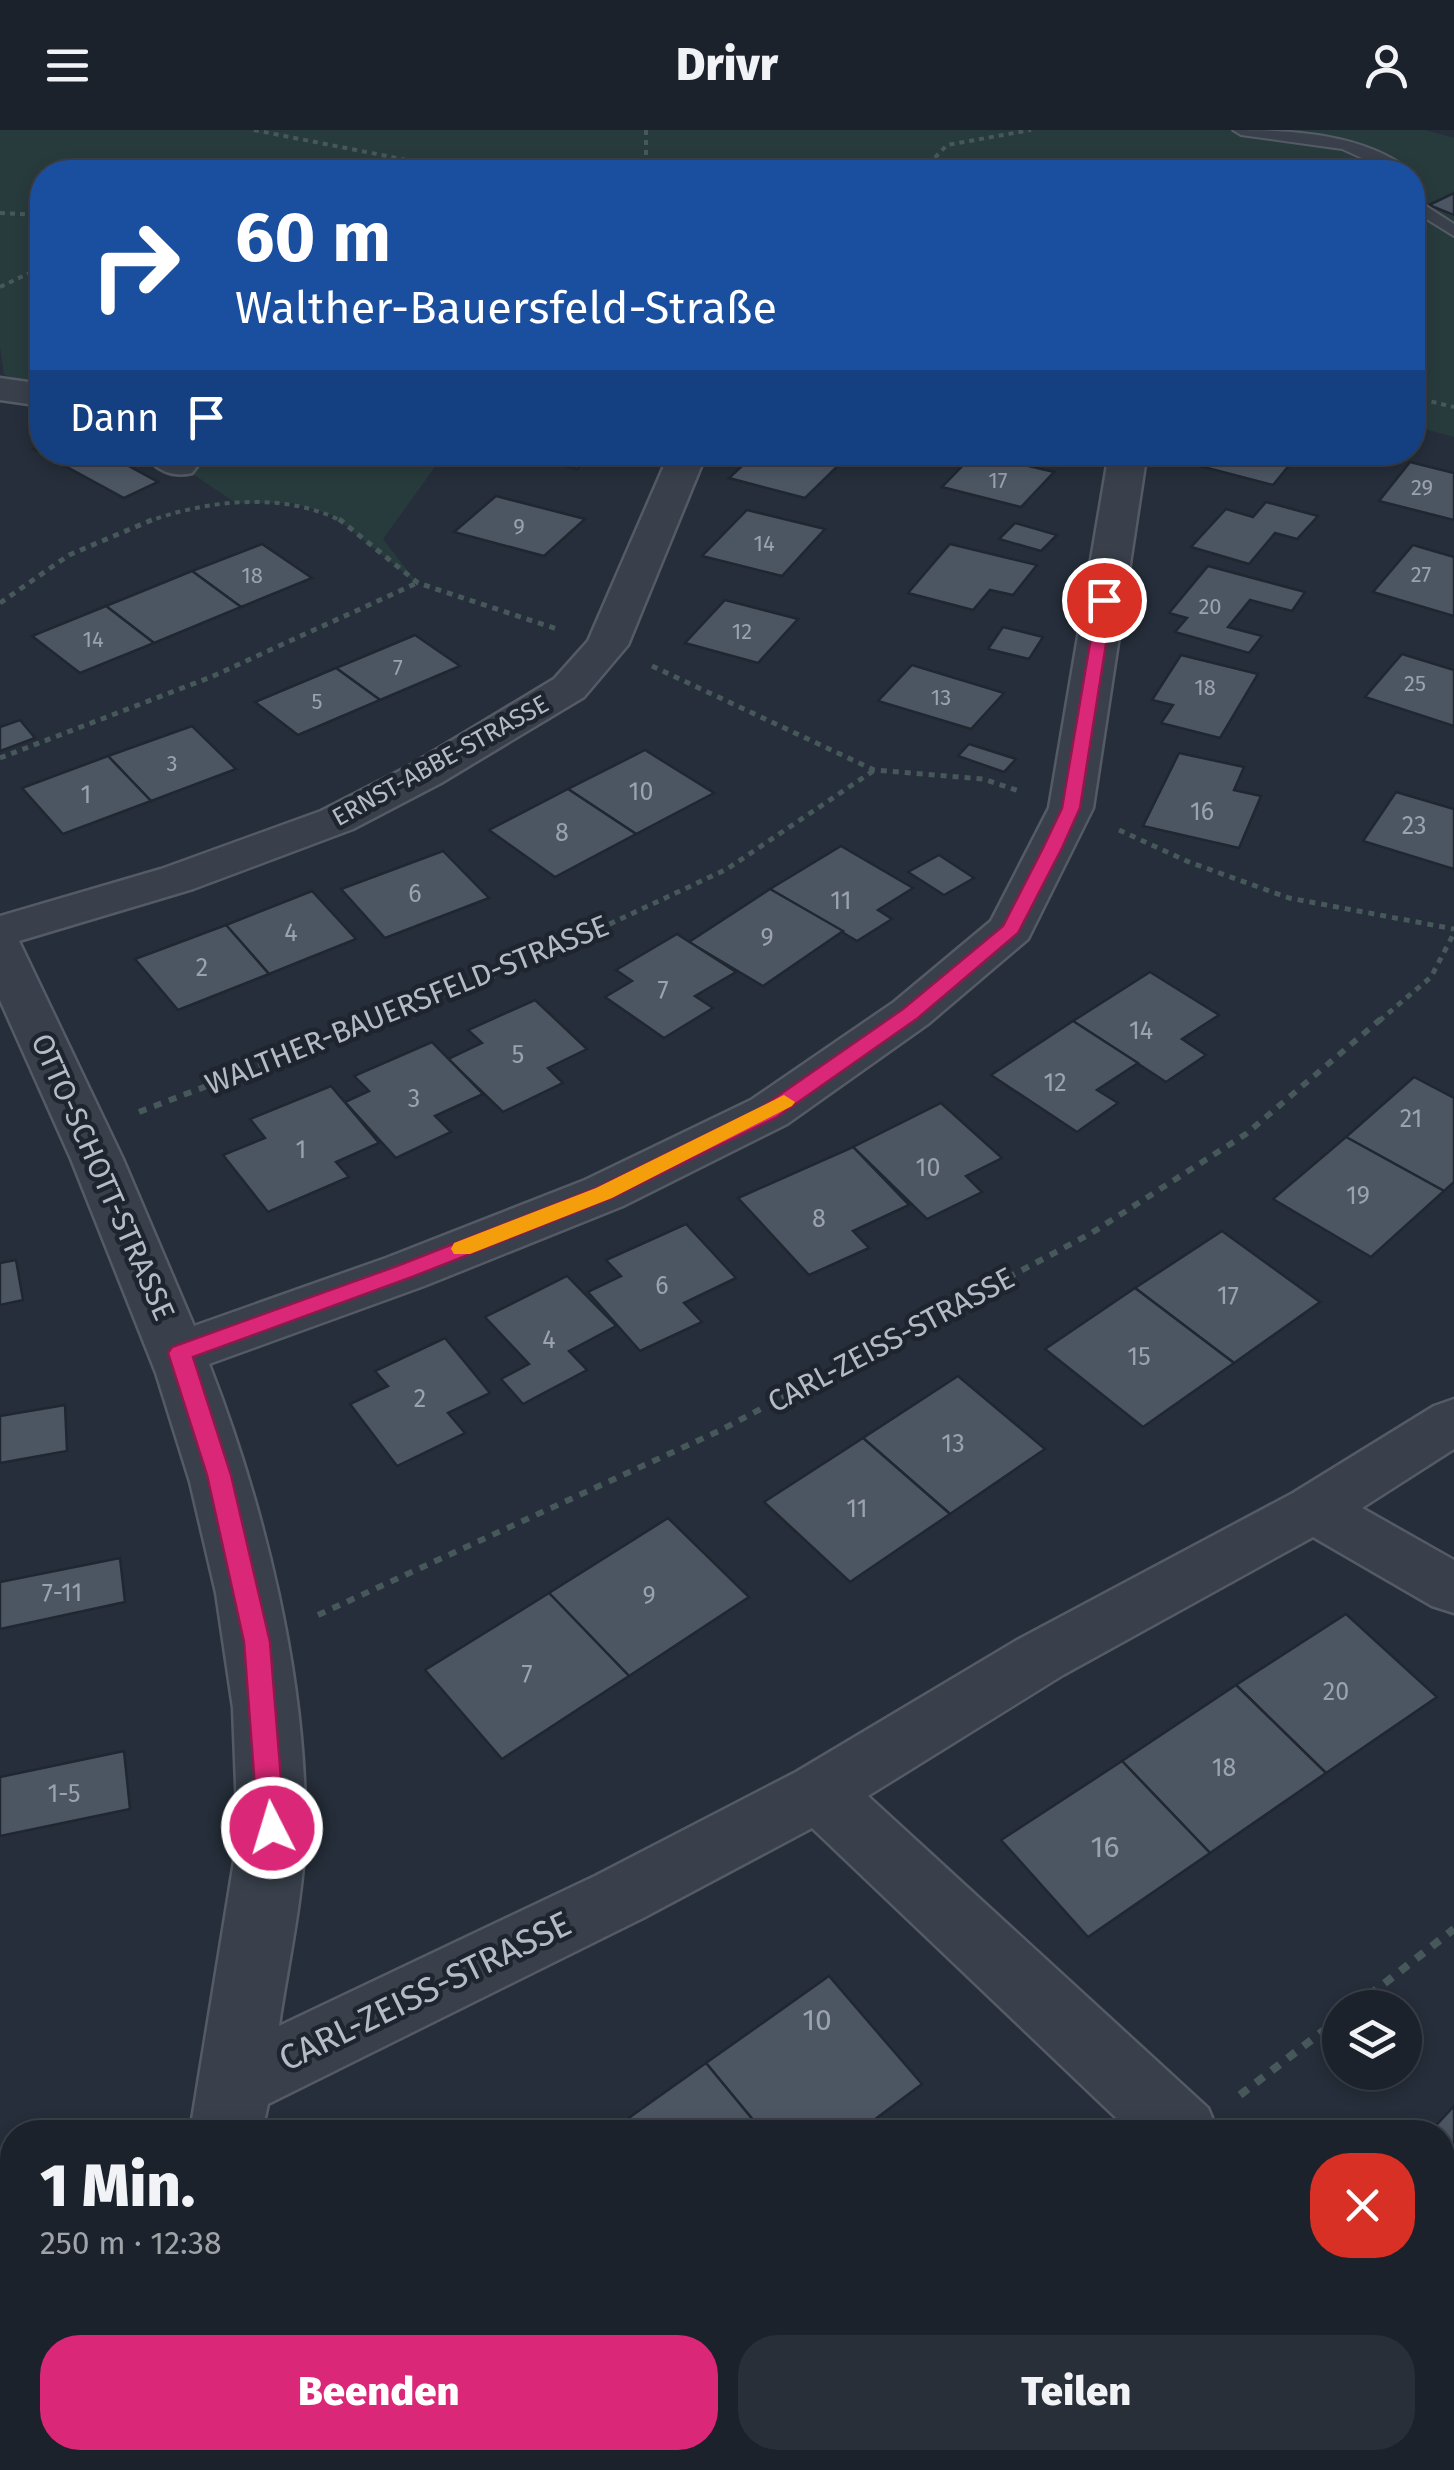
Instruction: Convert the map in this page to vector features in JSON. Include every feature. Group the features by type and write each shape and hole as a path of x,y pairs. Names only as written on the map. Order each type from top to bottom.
{"street":[{"path":"0,389 30,393"},
{"name":"ERNST-ABBE-STRASSE","path":"0,931 178,879 337,820 426,774 568,688 608,645 684,465"},
{"path":"180,1353 404,1272 604,1193 769,1112 910,1013 1011,929 1071,808 1126,465"},
{"name":"OTTO-SCHOTT-STRASSE","path":"0,948 86,1132 180,1353 219,1475 257,1642 272,1828 231,2108"},
{"name":"CARL-ZEISS-STRASSE","path":"231,2108 819,1792 1041,1657 1314,1510 1454,1421"},
{"path":"1314,1510 1454,1589"},
{"path":"819,1792 1209,2115"}],"lane":[{"path":"1240,130 1346,145 1378,160"},
{"path":"1425,211 1454,231"}],"path":[{"path":"254,130 407,160"},
{"path":"646,130 646,160"},
{"path":"933,160 947,146 1031,130"},
{"path":"0,213 30,214"},
{"path":"0,288 30,273"},
{"path":"1425,400 1454,407"},
{"path":"0,603 81,547 152,522 247,502 293,503 332,515 418,583 608,645 874,770 983,780 1071,808 1189,862 1289,898 1454,931"},
{"path":"0,758 116,718 304,639 418,583"},
{"name":"WALTHER-BAUERSFELD-STRASSE","path":"86,1132 518,968 727,869 874,770"},
{"name":"CARL-ZEISS-STRASSE","path":"257,1642 721,1430 1090,1234 1246,1134 1273,1112 1430,976 1454,931"},
{"path":"1376,1990 1454,1930"},
{"path":"1209,2115 1322,2031"}],"shaded area":[{"path":"0,130 1425,130 1454,138 1454,437 1425,429 1425,160 30,160 30,383 4,375 0,347"},
{"path":"179,465 436,465 383,539 417,583 332,515 293,503 236,503"}],"building":[{"path":"1454,193 1454,215 1429,205"},
{"path":"63,465 127,465 158,482 124,498"},
{"path":"743,465 839,465 805,498 729,478"},
{"path":"963,465 1025,465 1054,472 1021,507 942,487"},
{"path":"1196,465 1289,465 1273,485"},
{"path":"1408,465 1454,473 1454,520 1379,501"},
{"path":"496,496 585,519 544,556 454,532"},
{"path":"1266,502 1318,516 1297,539 1275,533 1249,564 1191,547 1226,509 1253,517"},
{"path":"747,510 825,529 782,576 702,556"},
{"path":"1015,523 1057,535 1041,551 999,539"},
{"path":"262,544 312,578 241,607 192,571"},
{"path":"950,544 1037,565 1013,595 990,590 973,610 908,593"},
{"path":"1413,545 1454,557 1454,616 1373,592"},
{"path":"1208,566 1305,592 1292,611 1250,600 1228,627 1262,636 1249,653 1175,632 1187,618 1169,613"},
{"path":"192,571 241,607 154,643 106,606"},
{"path":"725,600 798,619 758,663 685,643"},
{"path":"106,606 154,643 80,673 32,636"},
{"path":"1003,627 1043,637 1029,659 988,649"},
{"path":"415,635 460,666 380,700 336,668"},
{"path":"1402,654 1454,670 1454,726 1365,697"},
{"path":"1181,655 1258,674 1220,738 1161,723 1173,705 1152,700"},
{"path":"912,665 1004,693 971,729 878,701"},
{"path":"336,668 380,700 298,735 255,702"},
{"path":"20,720 35,738 0,751 0,727"},
{"path":"192,726 236,769 151,801 108,756"},
{"path":"969,744 1016,759 1004,772 958,756"},
{"path":"645,750 714,793 636,834 568,789"},
{"path":"1179,753 1244,767 1234,790 1261,796 1239,848 1143,826"},
{"path":"108,756 151,801 63,834 22,788"},
{"path":"568,789 636,834 555,877 489,830"},
{"path":"1396,792 1454,809 1454,869 1363,841"},
{"path":"841,846 913,888 878,910 892,919 857,941 770,889"},
{"path":"443,851 489,898 385,938 341,889"},
{"path":"939,855 974,878 944,895 908,872"},
{"path":"770,889 843,931 763,986 689,942"},
{"path":"312,891 356,939 269,974 226,925"},
{"path":"226,925 269,974 178,1010 135,959"},
{"path":"677,934 736,972 695,996 713,1008 664,1038 605,997 632,981 616,970"},
{"path":"1150,972 1219,1015 1182,1039 1206,1055 1166,1082 1073,1021"},
{"path":"535,1000 587,1049 548,1068 563,1083 503,1112 448,1059 482,1043 468,1030"},
{"path":"1073,1021 1138,1063 1097,1090 1118,1103 1077,1132 991,1075"},
{"path":"432,1042 483,1094 435,1116 451,1132 396,1158 345,1102 369,1091 354,1076"},
{"path":"1414,1077 1454,1098 1454,1182 1444,1191 1346,1137"},
{"path":"331,1086 379,1143 336,1162 349,1177 268,1212 223,1155 265,1138 250,1119"},
{"path":"941,1103 1002,1158 966,1176 982,1192 927,1219 853,1147"},
{"path":"1346,1137 1444,1191 1371,1257 1273,1199"},
{"path":"853,1147 909,1205 853,1231 869,1248 809,1275 738,1198"},
{"path":"686,1224 736,1278 684,1303 702,1322 640,1351 588,1292 621,1276 606,1260"},
{"path":"1222,1231 1320,1302 1234,1363 1135,1288"},
{"path":"16,1260 23,1300 0,1305 0,1263"},
{"path":"567,1276 616,1326 569,1351 587,1370 523,1404 501,1379 529,1364 485,1317"},
{"path":"1135,1288 1234,1363 1143,1427 1045,1349"},
{"path":"445,1338 490,1393 448,1413 465,1433 397,1466 350,1404 388,1386 375,1371"},
{"path":"958,1376 1045,1449 950,1514 863,1438"},
{"path":"65,1405 67,1451 0,1463 0,1416"},
{"path":"863,1438 950,1514 850,1582 764,1502"},
{"path":"668,1518 749,1597 629,1676 549,1593"},
{"path":"120,1558 125,1602 0,1629 0,1582"},
{"path":"549,1593 629,1676 502,1759 425,1670"},
{"path":"1346,1614 1437,1697 1326,1773 1236,1685"},
{"path":"1236,1685 1326,1773 1210,1853 1122,1761"},
{"path":"124,1751 130,1809 0,1836 0,1777"},
{"path":"1122,1761 1210,1853 1088,1937 1001,1840"},
{"path":"829,1976 922,2084 874,2120 753,2120 706,2063"},
{"path":"706,2063 753,2120 626,2120"},
{"path":"1454,2106 1454,2120 1441,2120"}],"slow traffic":[{"path":"462,1249 604,1193 784,1102"}],"route":[{"path":"272,1828 257,1642 219,1475 180,1353 404,1272 604,1193 769,1112 910,1013 1011,929 1071,808 1104,600"}]}
